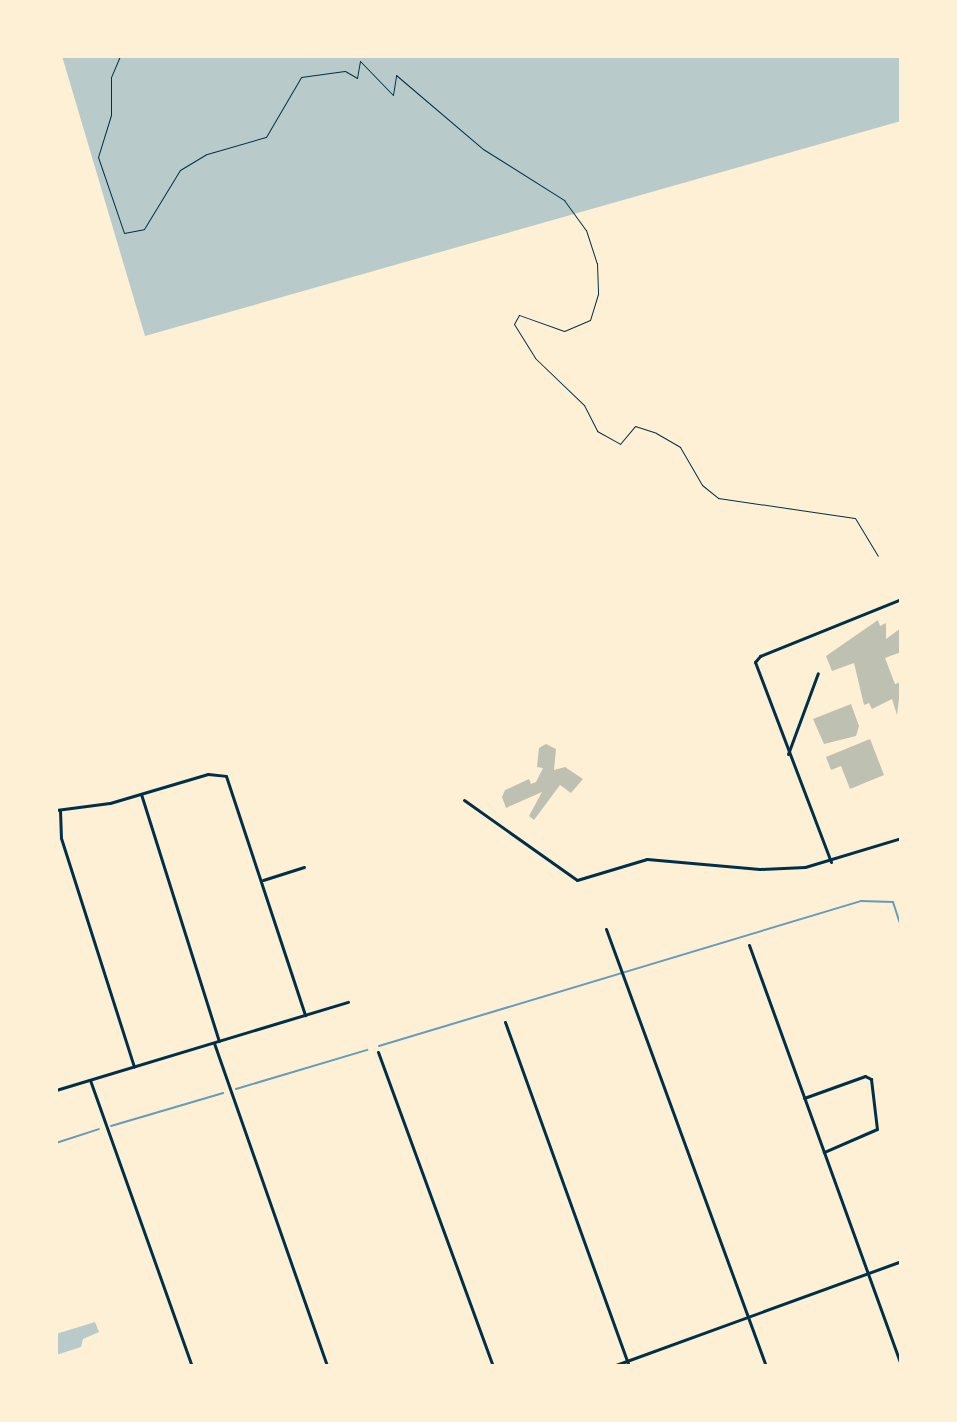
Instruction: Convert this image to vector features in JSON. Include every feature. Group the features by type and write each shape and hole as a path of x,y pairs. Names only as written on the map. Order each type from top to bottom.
{"street":[{"path":"831,862 755,670 757,658 901,599"},
{"path":"788,754 818,673"},
{"path":"134,1067 61,838 58,810 141,794 208,774 226,776 263,880 305,1015"},
{"path":"141,794 216,1042 327,1366"},
{"path":"464,800 577,880 647,859 760,869 831,862 901,838"},
{"path":"263,880 304,867"},
{"path":"606,929 766,1366"},
{"path":"749,945 901,1366"},
{"path":"56,1090 348,1002"},
{"path":"505,1022 629,1366"},
{"path":"378,1052 493,1366"},
{"path":"804,1098 870,1076 877,1129 824,1152"},
{"path":"90,1080 192,1366"},
{"path":"613,1366 901,1261"}],"path":[{"path":"120,56 111,77 111,115 98,157 124,233 144,229 180,170 207,154 266,137 301,77 345,71 357,78 360,61 393,95 396,75 483,149 564,200 586,230 597,263 598,294 590,320 564,331 519,315 514,324 535,358 584,405 597,431 620,444 635,426 656,433 680,447 702,485 718,498 855,518 878,556"}],"shaded area":[{"path":"62,56 901,56 901,121 145,336"},
{"path":"95,1322 99,1332 83,1339 81,1347 56,1355 56,1334"}],"building":[{"path":"878,620 880,626 886,623 886,639 901,628 901,652 885,658 895,684 901,682 897,715 892,699 872,709 869,703 864,705 854,663 832,671 826,656"},
{"path":"851,704 859,726 856,736 824,744 813,719"},
{"path":"870,739 884,775 850,789 841,766 831,770 826,757"},
{"path":"546,744 556,749 554,770 565,767 583,779 571,793 560,785 534,820 529,816 542,792 506,808 502,797 505,790 529,779 531,784 536,782 543,768 537,767 539,748"}],"waterway":[{"path":"379,1046 861,901 893,902 901,926"},
{"path":"236,1089 367,1050"},
{"path":"111,1126 223,1093"},
{"path":"56,1143 99,1129"}]}
